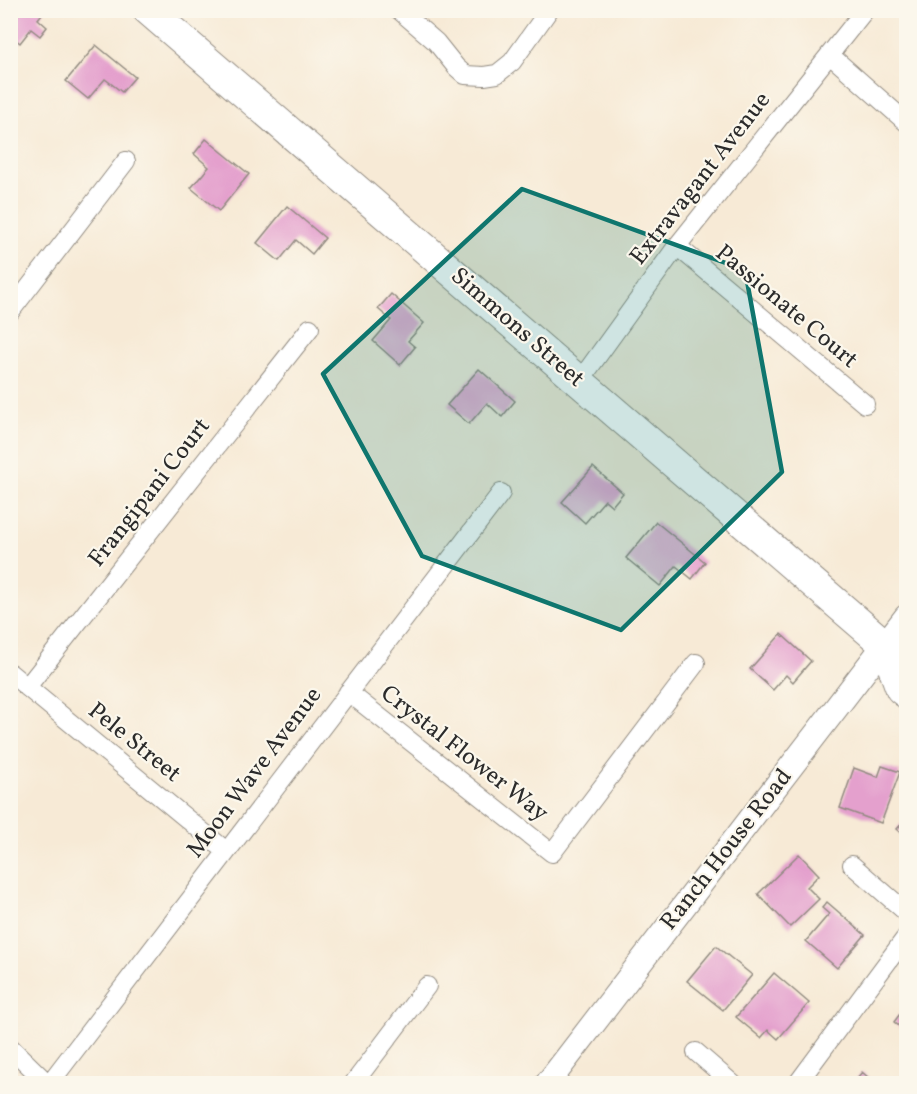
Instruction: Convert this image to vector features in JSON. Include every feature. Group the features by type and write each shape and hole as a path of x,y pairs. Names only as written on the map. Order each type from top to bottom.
{"main road":[{"name":"Simmons Street","path":"148,10 579,382 896,647 901,689 906,693"}],"street":[{"path":"399,10 436,42 465,75 484,76 497,74 512,62 549,10"},
{"name":"Extravagant Avenue","path":"579,382 677,246 865,10"},
{"path":"830,55 906,122"},
{"path":"10,312 126,161"},
{"name":"Passionate Court","path":"677,246 865,404"},
{"name":"Frangipani Court","path":"27,687 310,328"},
{"name":"Moon Wave Avenue","path":"48,1083 501,493"},
{"name":"Ranch House Road","path":"547,1083 896,647 906,617"},
{"name":"Crystal Flower Way","path":"348,692 552,853 696,663"},
{"name":"Pele Street","path":"10,673 226,851"},
{"path":"852,865 906,912"},
{"path":"797,1083 906,937"},
{"path":"353,1083 427,986"},
{"path":"10,1047 48,1083"},
{"path":"696,1052 733,1083"}],"highlighted area":[{"path":"522,189 745,270 782,472 621,630 422,556 323,374"}],"building":[{"path":"11,10 45,10 38,19 47,27 40,36 31,29 20,43 10,35"},
{"path":"96,45 135,77 122,92 105,79 88,99 66,81"},
{"path":"206,139 249,174 219,211 191,188 209,167 194,154"},
{"path":"287,206 325,238 312,254 296,240 279,261 257,243"},
{"path":"391,294 424,323 408,341 415,347 400,365 373,341 391,320 378,309"},
{"path":"479,369 515,401 502,417 487,403 469,424 447,405"},
{"path":"593,467 623,493 612,506 605,500 585,523 562,502"},
{"path":"656,522 705,562 692,579 676,566 660,586 626,558"},
{"path":"781,634 811,661 793,682 786,675 773,690 750,669"},
{"path":"882,766 900,772 881,823 840,808 854,768 878,777"},
{"path":"906,819 906,837 897,829"},
{"path":"799,854 819,875 807,887 819,899 790,927 758,894"},
{"path":"827,902 865,935 837,968 806,941 829,914 822,908"},
{"path":"716,946 752,975 723,1010 687,981"},
{"path":"774,973 809,1003 778,1039 768,1030 761,1038 736,1017"},
{"path":"906,1006 906,1032 894,1022"},
{"path":"862,1072 876,1084 852,1084"}]}
